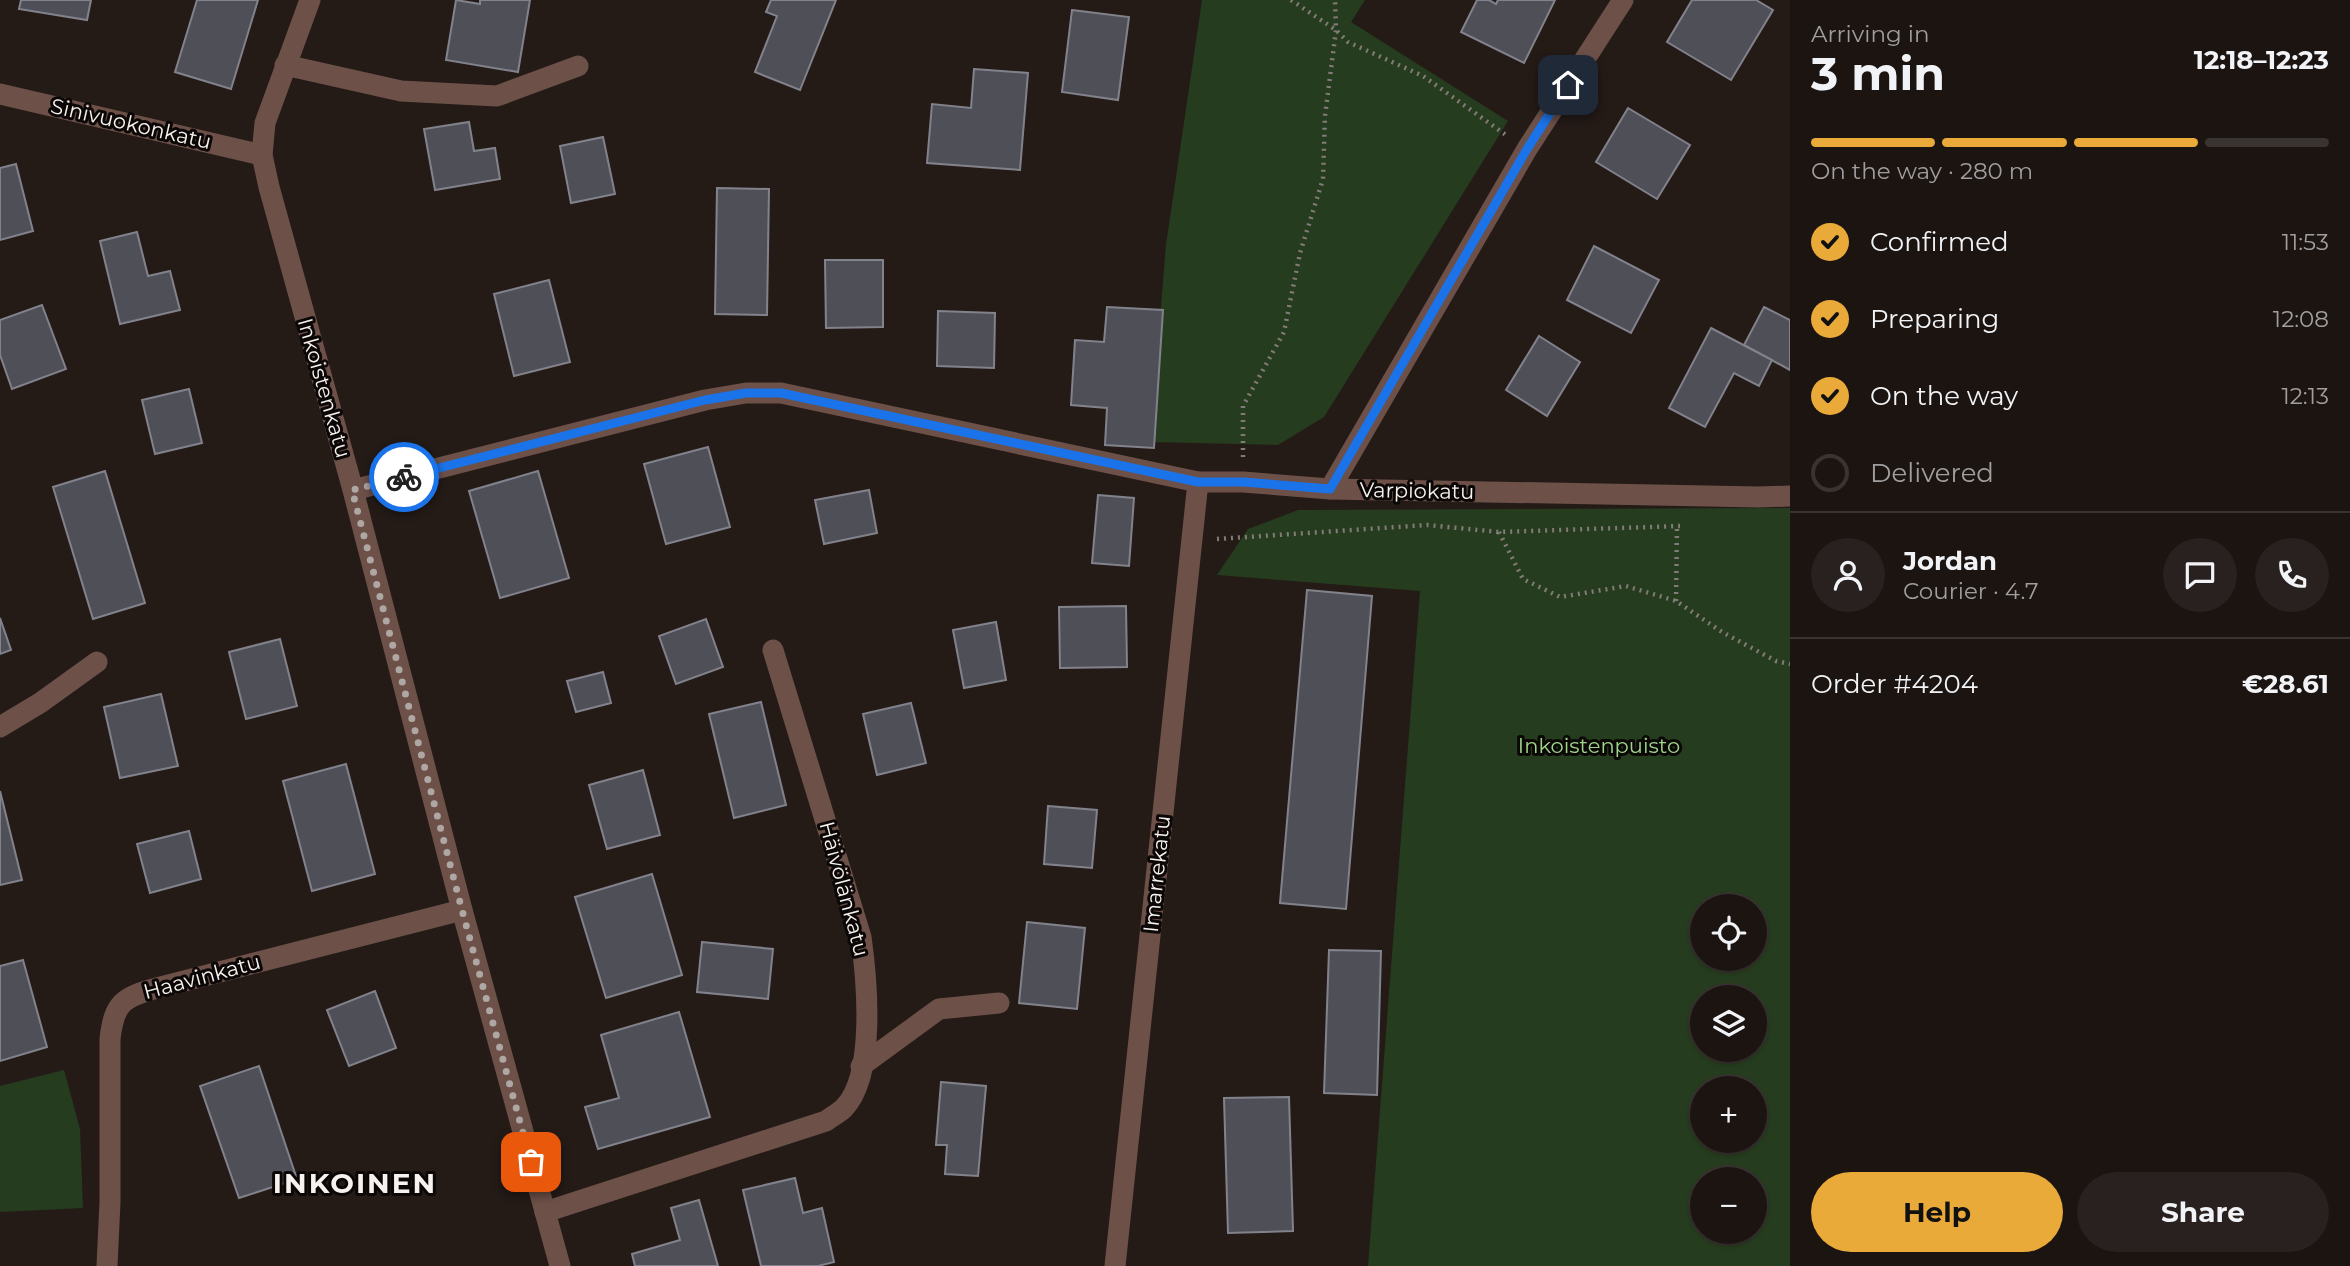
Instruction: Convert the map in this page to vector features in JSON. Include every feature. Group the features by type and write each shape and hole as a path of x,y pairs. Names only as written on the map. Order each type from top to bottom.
{"street":[{"name":"Inkoistenkatu","path":"310,0 265,123 262,155 268,187 560,1266"},
{"path":"1330,489 1527,149 1623,0"},
{"path":"285,65 401,91 498,96 578,66"},
{"name":"Sinivuokonkatu","path":"0,94 262,155"},
{"name":"Varpiokatu","path":"352,490 705,400 746,393 781,393 1198,482 1243,482 1330,489 1759,498 1790,496"},
{"name":"Imarrekatu","path":"1115,1266 1198,482"},
{"name":"Häivölänkatu","path":"545,1212 826,1121 844,1108 855,1091 868,1020 861,937 773,650"},
{"path":"0,727 40,703 97,662"},
{"name":"Haavinkatu","path":"107,1266 110,1202 110,1039 112,1018 122,1001 138,993 462,910"},
{"path":"861,1066 939,1009 999,1003"}],"path":[{"path":"1291,0 1336,30 1348,42 1423,76 1527,149"},
{"path":"1243,482 1243,406 1284,332 1300,253 1323,179 1325,116 1336,30 1335,0"},
{"path":"1192,541 1427,525 1499,532 1689,526"},
{"path":"1676,601 1677,526"},
{"path":"1499,532 1523,579 1560,597 1626,586 1676,601 1722,632 1776,661 1790,664"}],"green space":[{"path":"1202,0 1365,0 1351,22 1508,121 1324,417 1278,445 1150,442 1166,245"},
{"name":"Inkoistenpuisto","path":"1790,508 1790,1266 1368,1266 1420,591 1217,575 1248,529 1298,510"},
{"path":"64,1070 80,1129 83,1208 0,1212 0,1086"}],"building":[{"path":"21,0 91,0 87,20 19,9"},
{"path":"197,0 258,0 231,89 175,72"},
{"path":"456,0 480,4 480,0 530,0 518,72 446,60"},
{"path":"771,0 836,0 800,90 755,72 777,16 766,12"},
{"path":"1477,0 1489,0 1496,4 1498,0 1555,0 1524,63 1461,32"},
{"path":"1692,0 1756,0 1773,10 1731,80 1667,42"},
{"path":"1072,10 1129,17 1118,100 1062,92"},
{"path":"974,69 1028,73 1020,170 927,163 932,104 971,108"},
{"path":"1628,108 1690,145 1657,199 1596,162"},
{"path":"469,122 474,151 495,148 500,179 435,190 424,129"},
{"path":"603,137 615,194 571,203 560,146"},
{"path":"16,164 33,231 0,240 0,168"},
{"path":"717,188 769,189 767,315 715,314"},
{"path":"137,232 148,276 170,271 180,310 120,324 100,241"},
{"path":"1594,246 1659,280 1631,333 1567,300"},
{"path":"825,260 883,260 883,327 826,328"},
{"path":"549,280 570,362 514,376 494,294"},
{"path":"42,305 66,369 12,389 0,355 0,320"},
{"path":"1107,307 1163,310 1154,448 1105,445 1107,408 1071,405 1075,340 1104,342"},
{"path":"1764,307 1790,320 1790,370 1744,345"},
{"path":"938,311 995,313 994,368 937,366"},
{"path":"1711,328 1772,360 1759,386 1734,373 1705,427 1669,408"},
{"path":"1539,336 1580,362 1547,416 1506,390"},
{"path":"189,389 202,443 155,454 142,400"},
{"path":"708,447 730,527 666,544 644,464"},
{"path":"105,471 145,603 93,619 53,487"},
{"path":"538,471 569,578 500,598 469,491"},
{"path":"869,490 877,533 824,544 815,500"},
{"path":"1098,495 1134,498 1129,566 1092,563"},
{"path":"1307,590 1372,596 1346,909 1280,903"},
{"path":"1126,606 1127,667 1060,668 1059,607"},
{"path":"0,618 11,650 0,654"},
{"path":"706,619 723,667 676,684 659,636"},
{"path":"996,622 1006,680 964,688 953,630"},
{"path":"280,639 297,706 246,719 229,652"},
{"path":"603,672 611,703 576,712 567,681"},
{"path":"161,694 178,766 120,778 104,707"},
{"path":"761,702 786,805 734,818 709,714"},
{"path":"911,703 926,763 877,775 863,714"},
{"path":"346,764 375,874 312,891 283,781"},
{"path":"643,770 660,835 607,849 589,785"},
{"path":"0,791 22,880 0,885"},
{"path":"1048,806 1097,810 1092,868 1044,864"},
{"path":"189,831 201,879 150,893 137,844"},
{"path":"652,874 682,975 606,998 575,897"},
{"path":"1027,922 1085,928 1077,1009 1019,1003"},
{"path":"702,942 773,949 768,999 697,992"},
{"path":"1329,950 1381,951 1377,1095 1324,1093"},
{"path":"23,960 47,1047 0,1061 0,966"},
{"path":"375,991 396,1048 349,1066 327,1010"},
{"path":"679,1012 710,1117 598,1149 585,1107 619,1098 601,1035"},
{"path":"259,1066 297,1179 239,1198 200,1086"},
{"path":"941,1082 986,1086 978,1176 945,1174 947,1145 936,1145"},
{"path":"1289,1097 1293,1231 1228,1233 1224,1098"},
{"path":"795,1178 803,1213 822,1208 834,1262 818,1266 761,1266 743,1190"},
{"path":"699,1200 718,1266 635,1266 632,1254 680,1240 671,1208"}],"way so far":[{"path":"404,477 352,490 531,1162"}],"district":[{"name":"INKOINEN","path":"355,1183"}],"route":[{"path":"404,477 705,400 746,393 781,393 1198,482 1243,482 1330,489 1527,149 1568,85"}]}
